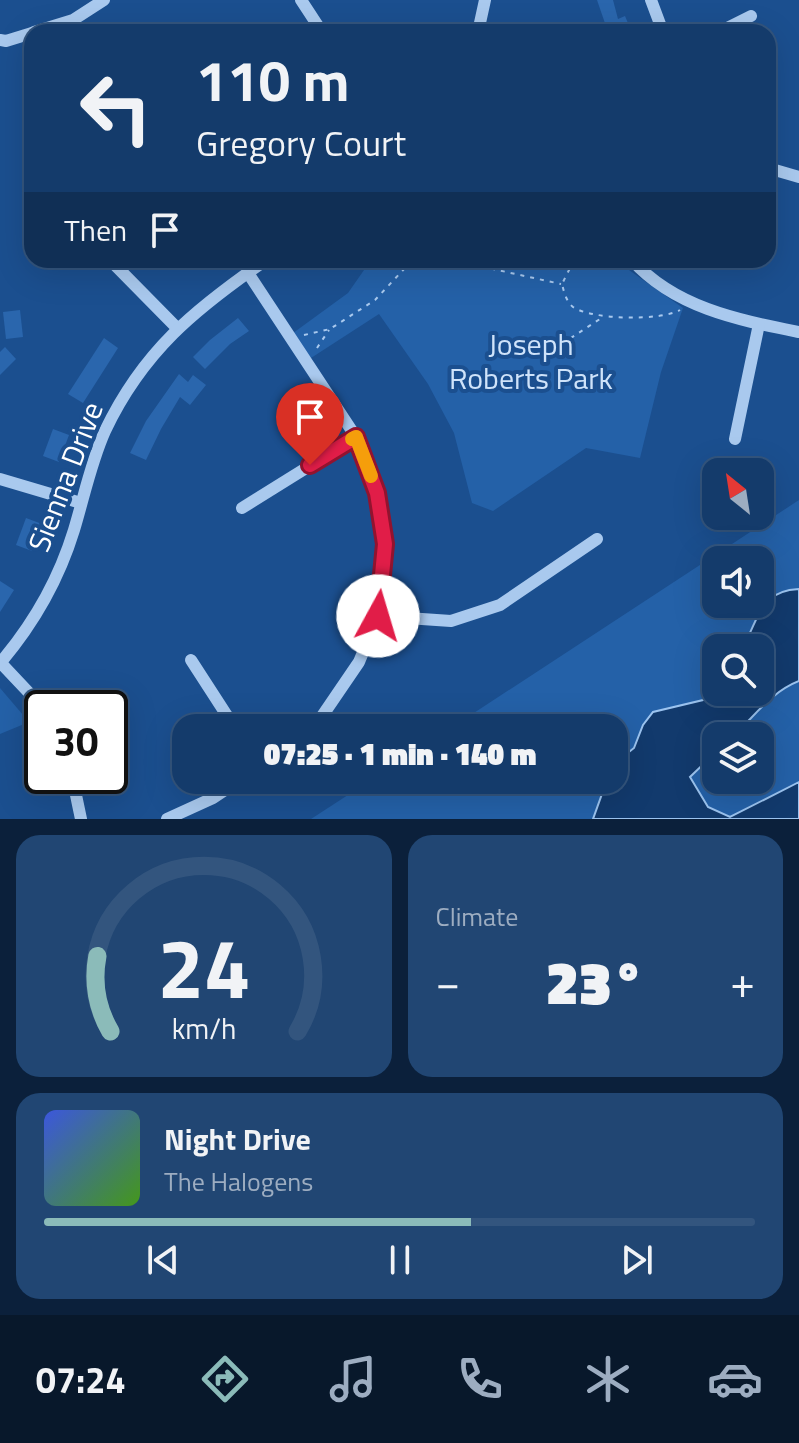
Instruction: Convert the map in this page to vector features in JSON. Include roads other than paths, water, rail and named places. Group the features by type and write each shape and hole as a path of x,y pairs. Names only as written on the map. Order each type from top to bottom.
{"street":[{"path":"60,24 73,20 104,0"},
{"path":"301,0 317,24"},
{"path":"480,24 485,0"},
{"path":"651,0 660,24"},
{"path":"735,24 751,16"},
{"path":"0,40 24,35"},
{"path":"776,170 799,177"},
{"path":"118,268 177,328"},
{"name":"Sienna Drive","path":"0,662 26,631 54,582 66,553 94,459 116,409 149,360 177,328 202,305 255,268"},
{"path":"639,268 669,292 691,303 759,324 799,332"},
{"path":"248,273 356,437 377,493 385,544 378,616 359,662 324,714"},
{"path":"735,439 759,324"},
{"path":"242,508 356,437"},
{"path":"0,479 81,503"},
{"path":"378,616 451,621 500,605 597,539"},
{"path":"191,660 226,714"},
{"path":"0,662 26,690"},
{"path":"76,794 81,819"},
{"path":"167,819 219,794"}],"park label":[{"name":"Joseph Roberts Park","path":"531,362"}]}
